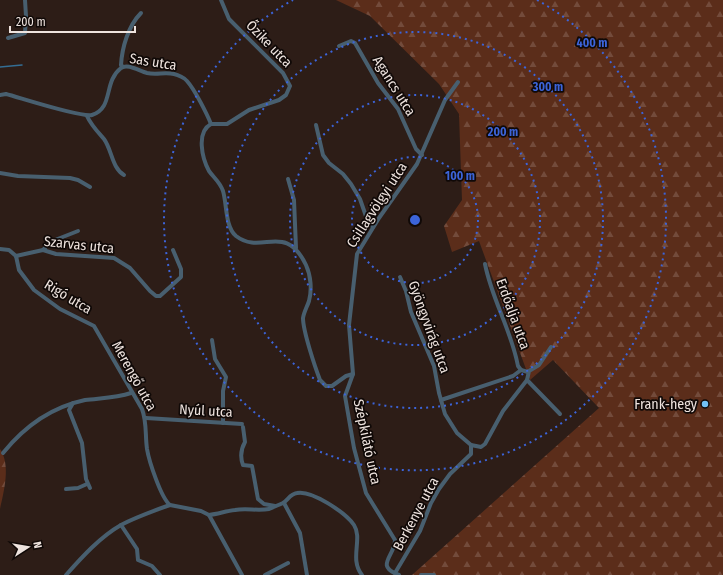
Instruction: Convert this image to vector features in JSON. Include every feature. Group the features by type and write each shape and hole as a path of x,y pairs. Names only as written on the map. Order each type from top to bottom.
{"street":[{"path":"8,38 25,33 26,16 24,0"},
{"name":"Őzike utca","path":"211,124 227,124 249,110 279,100 286,95 290,86 283,73 229,19 221,0"},
{"path":"123,67 121,66 122,50 135,19 140,13"},
{"name":"Agancs utca","path":"339,46 350,41 354,43 378,83 398,109 416,149 422,155"},
{"name":"Sas utca","path":"87,116 97,113 105,106 110,82 115,74 123,67 133,67 147,73 174,74 187,81 211,124"},
{"name":"Csillagvölgyi utca","path":"353,374 349,327 355,264 358,251 412,172 422,155 445,100 458,82"},
{"path":"0,95 6,94 87,116 93,127 104,140 115,166 124,176"},
{"path":"211,124 206,127 203,132 202,146 208,167 222,190 231,230 238,238 246,241 281,242 296,248"},
{"path":"316,125 323,155 329,163 343,174 351,184 360,199 368,222 373,227"},
{"path":"0,173 18,176 70,178 78,180 90,187"},
{"path":"288,179 294,200 296,248 307,267 310,279 310,293 304,313 304,326 320,380 326,386 332,386 346,376 353,374"},
{"path":"44,250 50,242 78,231"},
{"path":"0,249 9,250 16,256"},
{"name":"Szarvas utca","path":"16,256 44,250 56,254 114,258 130,268 156,296 160,296 181,277 181,269 174,250"},
{"name":"Rigó utca","path":"16,256 19,270 34,290 60,309 91,324 99,335"},
{"name":"Erdőalja utca","path":"485,264 490,286 510,332 518,366 521,370"},
{"name":"Gyöngyvirág utca","path":"400,277 406,291 411,312 434,366 440,400 445,414 455,429 471,445"},
{"name":"Merengő utca","path":"99,335 146,418 147,448 160,492 170,505"},
{"path":"212,340 215,359 226,377 223,391 223,423"},
{"path":"440,400 512,376 521,370 528,372 539,365 551,347"},
{"path":"471,445 481,447 485,444 503,411 527,380 528,372"},
{"name":"Szépkilátó utca","path":"353,374 345,396 354,448 366,493 395,540 387,564 390,571"},
{"path":"527,380 560,414"},
{"path":"3,453 15,439 43,416 73,403 123,396 131,393"},
{"path":"66,489 88,486 82,443 69,410 73,403"},
{"name":"Nyúl utca","path":"146,418 223,423 243,426 245,442 242,447 241,459 243,465 252,466 258,500 264,504 275,506"},
{"name":"Berkenye utca","path":"397,574 420,531 431,503 450,474 471,454 471,445"},
{"path":"209,515 235,510 262,510 284,502 291,495 302,493 333,507 350,520 356,529 355,556 357,565 362,575"},
{"path":"284,502 300,533 307,575"},
{"path":"66,575 93,548 121,525 170,505 201,511 209,515 242,575"},
{"path":"121,525 137,549 138,560 152,566 160,575"},
{"path":"265,575 288,564"},
{"path":"386,575 390,571 397,574"},
{"path":"421,575 434,575"}],"green space":[{"path":"336,0 723,0 723,575 412,575 599,408 553,360 530,380 479,241 452,252 444,226 462,200 459,114 439,84 370,16"},
{"path":"0,449 5,463 6,478 0,509"}],"waterway":[{"path":"0,67 22,65"}],"place":[{"name":"Frank-hegy","path":"705,404"}]}
